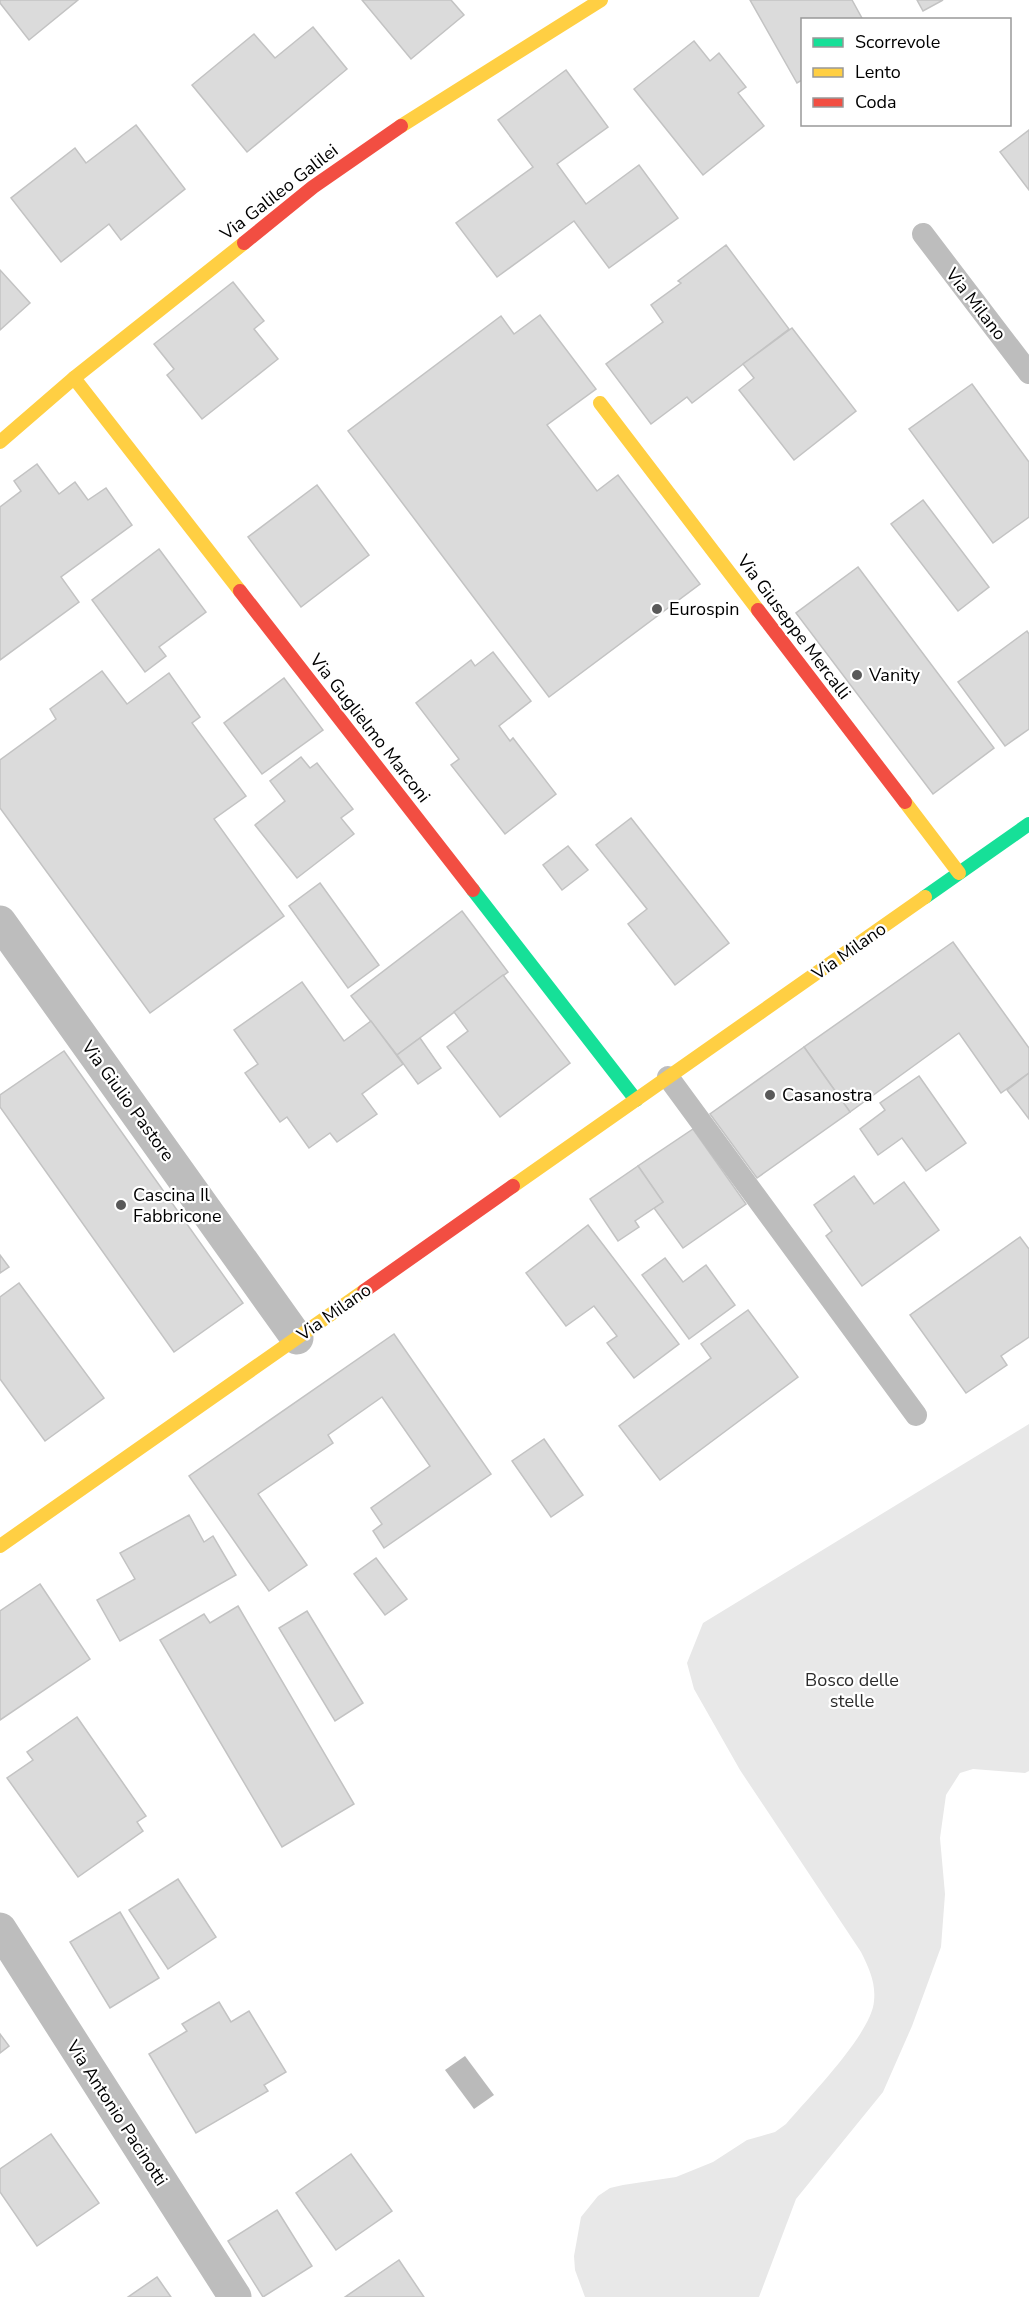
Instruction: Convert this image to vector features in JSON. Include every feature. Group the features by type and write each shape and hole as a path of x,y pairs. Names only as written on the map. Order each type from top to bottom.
{"street":[{"name":"Via Galileo Galilei","path":"0,442 74,378 313,187 426,108 601,0"},
{"name":"Via Guglielmo Marconi","path":"74,378 636,1100"},
{"name":"Via Giuseppe Mercalli","path":"600,403 959,873"},
{"name":"Via Milano","path":"0,1546 1029,824"},
{"name":"Via Giulio Pastore","path":"0,922 297,1338"},
{"name":"Via Antonio Pacinotti","path":"0,1929 235,2297"}],"lane":[{"name":"Via Milano","path":"923,234 1029,373"},
{"path":"668,1077 916,1415"}],"green space":[{"name":"Bosco delle stelle","path":"1029,1424 1029,1771 1025,1773 973,1769 960,1773 946,1795 940,1838 945,1894 941,1947 912,2026 883,2092 796,2199 759,2297 585,2297 575,2270 574,2256 581,2217 598,2196 610,2188 676,2177 713,2162 747,2140 775,2132 786,2124 851,2047 871,2014 874,2001 873,1982 861,1952 740,1770 694,1689 687,1663 703,1623"}],"shaded area":[{"path":"465,2056 494,2095 474,2109 445,2070"}],"building":[{"path":"0,0 78,0 29,40"},
{"path":"362,0 451,0 464,15 411,59"},
{"path":"750,0 852,0 862,18 801,18 801,81 797,83"},
{"path":"917,0 943,0 923,11"},
{"path":"313,27 347,69 247,152 192,85 254,34 275,58"},
{"path":"694,41 710,61 719,53 746,87 738,93 764,126 703,175 634,89"},
{"path":"566,70 608,127 557,164 586,204 639,165 678,218 609,268 574,221 497,277 456,223 533,167 498,120"},
{"path":"136,125 185,189 121,240 109,224 61,262 11,198 75,148 86,163"},
{"path":"1029,130 1029,190 1000,152"},
{"path":"726,245 789,329 692,403 687,397 651,424 606,364 663,322 651,305 681,283 678,281"},
{"path":"0,270 30,303 0,330"},
{"path":"233,282 264,321 254,329 278,359 202,419 167,375 174,369 154,344"},
{"path":"540,315 596,389 547,425 597,491 618,475 700,584 549,697 348,431 501,316 514,334"},
{"path":"792,328 856,411 794,460 739,390 754,378 743,364"},
{"path":"972,384 1029,462 1029,517 993,543 909,429"},
{"path":"37,464 59,494 75,482 88,500 106,488 132,525 61,577 79,602 0,660 0,507 21,491 14,481"},
{"path":"317,485 369,555 301,607 248,537"},
{"path":"923,500 989,587 958,611 891,524"},
{"path":"159,549 206,612 159,647 166,656 145,672 92,600"},
{"path":"858,567 994,748 933,794 796,613"},
{"path":"1027,631 1029,634 1029,729 1005,746 958,682"},
{"path":"493,652 531,701 499,726 510,741 513,738 556,794 505,834 451,765 459,759 416,703 471,660 475,666"},
{"path":"102,671 127,704 169,673 200,717 192,723 246,796 214,819 284,916 150,1013 0,808 0,760 56,719 50,709"},
{"path":"284,678 323,730 262,774 224,723"},
{"path":"301,757 310,768 317,763 353,809 341,818 354,834 297,878 255,825 285,801 270,781"},
{"path":"631,818 729,943 675,985 628,924 647,909 596,845"},
{"path":"568,846 588,870 562,890 543,865"},
{"path":"320,883 379,965 348,988 289,906"},
{"path":"462,911 508,972 397,1055 351,996"},
{"path":"953,942 1029,1048 1029,1073 1001,1093 959,1033 850,1112 804,1047"},
{"path":"503,975 570,1063 500,1117 447,1047 468,1031 454,1012"},
{"path":"302,982 344,1041 371,1021 403,1064 362,1094 377,1114 337,1142 330,1133 309,1148 287,1117 280,1122 245,1073 258,1064 234,1030"},
{"path":"420,1038 441,1068 418,1084 397,1055"},
{"path":"804,1047 850,1112 757,1178 710,1114"},
{"name":"Cascina Il Fabbricone","path":"64,1051 243,1303 174,1352 0,1107 0,1095"},
{"path":"1029,1073 1029,1119 1007,1090"},
{"path":"919,1076 966,1143 926,1171 902,1138 878,1155 860,1129 885,1110 880,1103"},
{"path":"693,1129 746,1204 683,1248 654,1208 663,1202 638,1166"},
{"path":"638,1166 663,1202 635,1221 639,1227 618,1241 590,1199"},
{"path":"854,1176 874,1204 904,1182 939,1230 862,1286 826,1236 832,1231 814,1205"},
{"path":"588,1225 679,1344 634,1378 607,1343 617,1336 594,1306 566,1326 526,1273"},
{"path":"1020,1237 1029,1249 1029,1337 1001,1356 1007,1365 966,1393 910,1315"},
{"path":"0,1255 9,1267 0,1273"},
{"path":"665,1258 683,1282 706,1265 735,1305 689,1339 642,1275"},
{"path":"19,1283 104,1398 45,1441 0,1379 0,1297"},
{"path":"748,1310 798,1377 660,1480 619,1426 711,1358 701,1344"},
{"path":"394,1334 491,1474 384,1548 373,1531 382,1524 371,1508 430,1466 382,1397 328,1435 333,1443 258,1494 307,1565 269,1591 189,1476"},
{"path":"544,1439 583,1495 551,1517 512,1461"},
{"path":"189,1515 204,1542 213,1536 236,1575 120,1641 97,1600 135,1579 120,1553"},
{"path":"376,1558 407,1599 385,1615 354,1574"},
{"path":"40,1584 90,1659 0,1720 0,1611"},
{"path":"238,1606 354,1804 282,1847 160,1640 204,1614 210,1623"},
{"path":"307,1611 363,1703 335,1721 279,1628"},
{"path":"77,1717 146,1816 137,1822 143,1831 78,1877 7,1778 33,1760 27,1752"},
{"path":"178,1879 216,1937 168,1969 129,1910"},
{"path":"120,1912 159,1978 110,2008 70,1942"},
{"path":"219,2002 231,2022 249,2011 286,2072 264,2085 268,2091 196,2133 149,2054 187,2031 182,2024"},
{"path":"0,2034 9,2046 0,2053"},
{"path":"51,2134 99,2203 37,2246 0,2192 0,2169"},
{"path":"351,2154 392,2211 336,2250 296,2193"},
{"path":"277,2210 312,2266 263,2297 228,2241"},
{"path":"399,2260 424,2297 345,2297"},
{"path":"157,2277 171,2297 128,2297"}],"traffic: fast":[{"path":"925,897 1029,824"},
{"path":"473,890 636,1100"}],"traffic: slow":[{"path":"401,126 601,0"},
{"path":"0,442 74,378 244,243"},
{"path":"74,378 240,591"},
{"path":"600,403 758,610"},
{"path":"905,802 959,873"},
{"path":"513,1186 925,897"},
{"path":"0,1546 364,1291"}],"traffic: jam":[{"path":"244,243 313,187 401,126"},
{"path":"240,591 473,890"},
{"path":"758,610 905,802"},
{"path":"364,1291 513,1186"}],"place":[{"name":"Eurospin","path":"657,609"},
{"name":"Vanity","path":"857,675"},
{"name":"Casanostra","path":"770,1095"},
{"name":"Cascina Il Fabbricone","path":"121,1205"}]}
